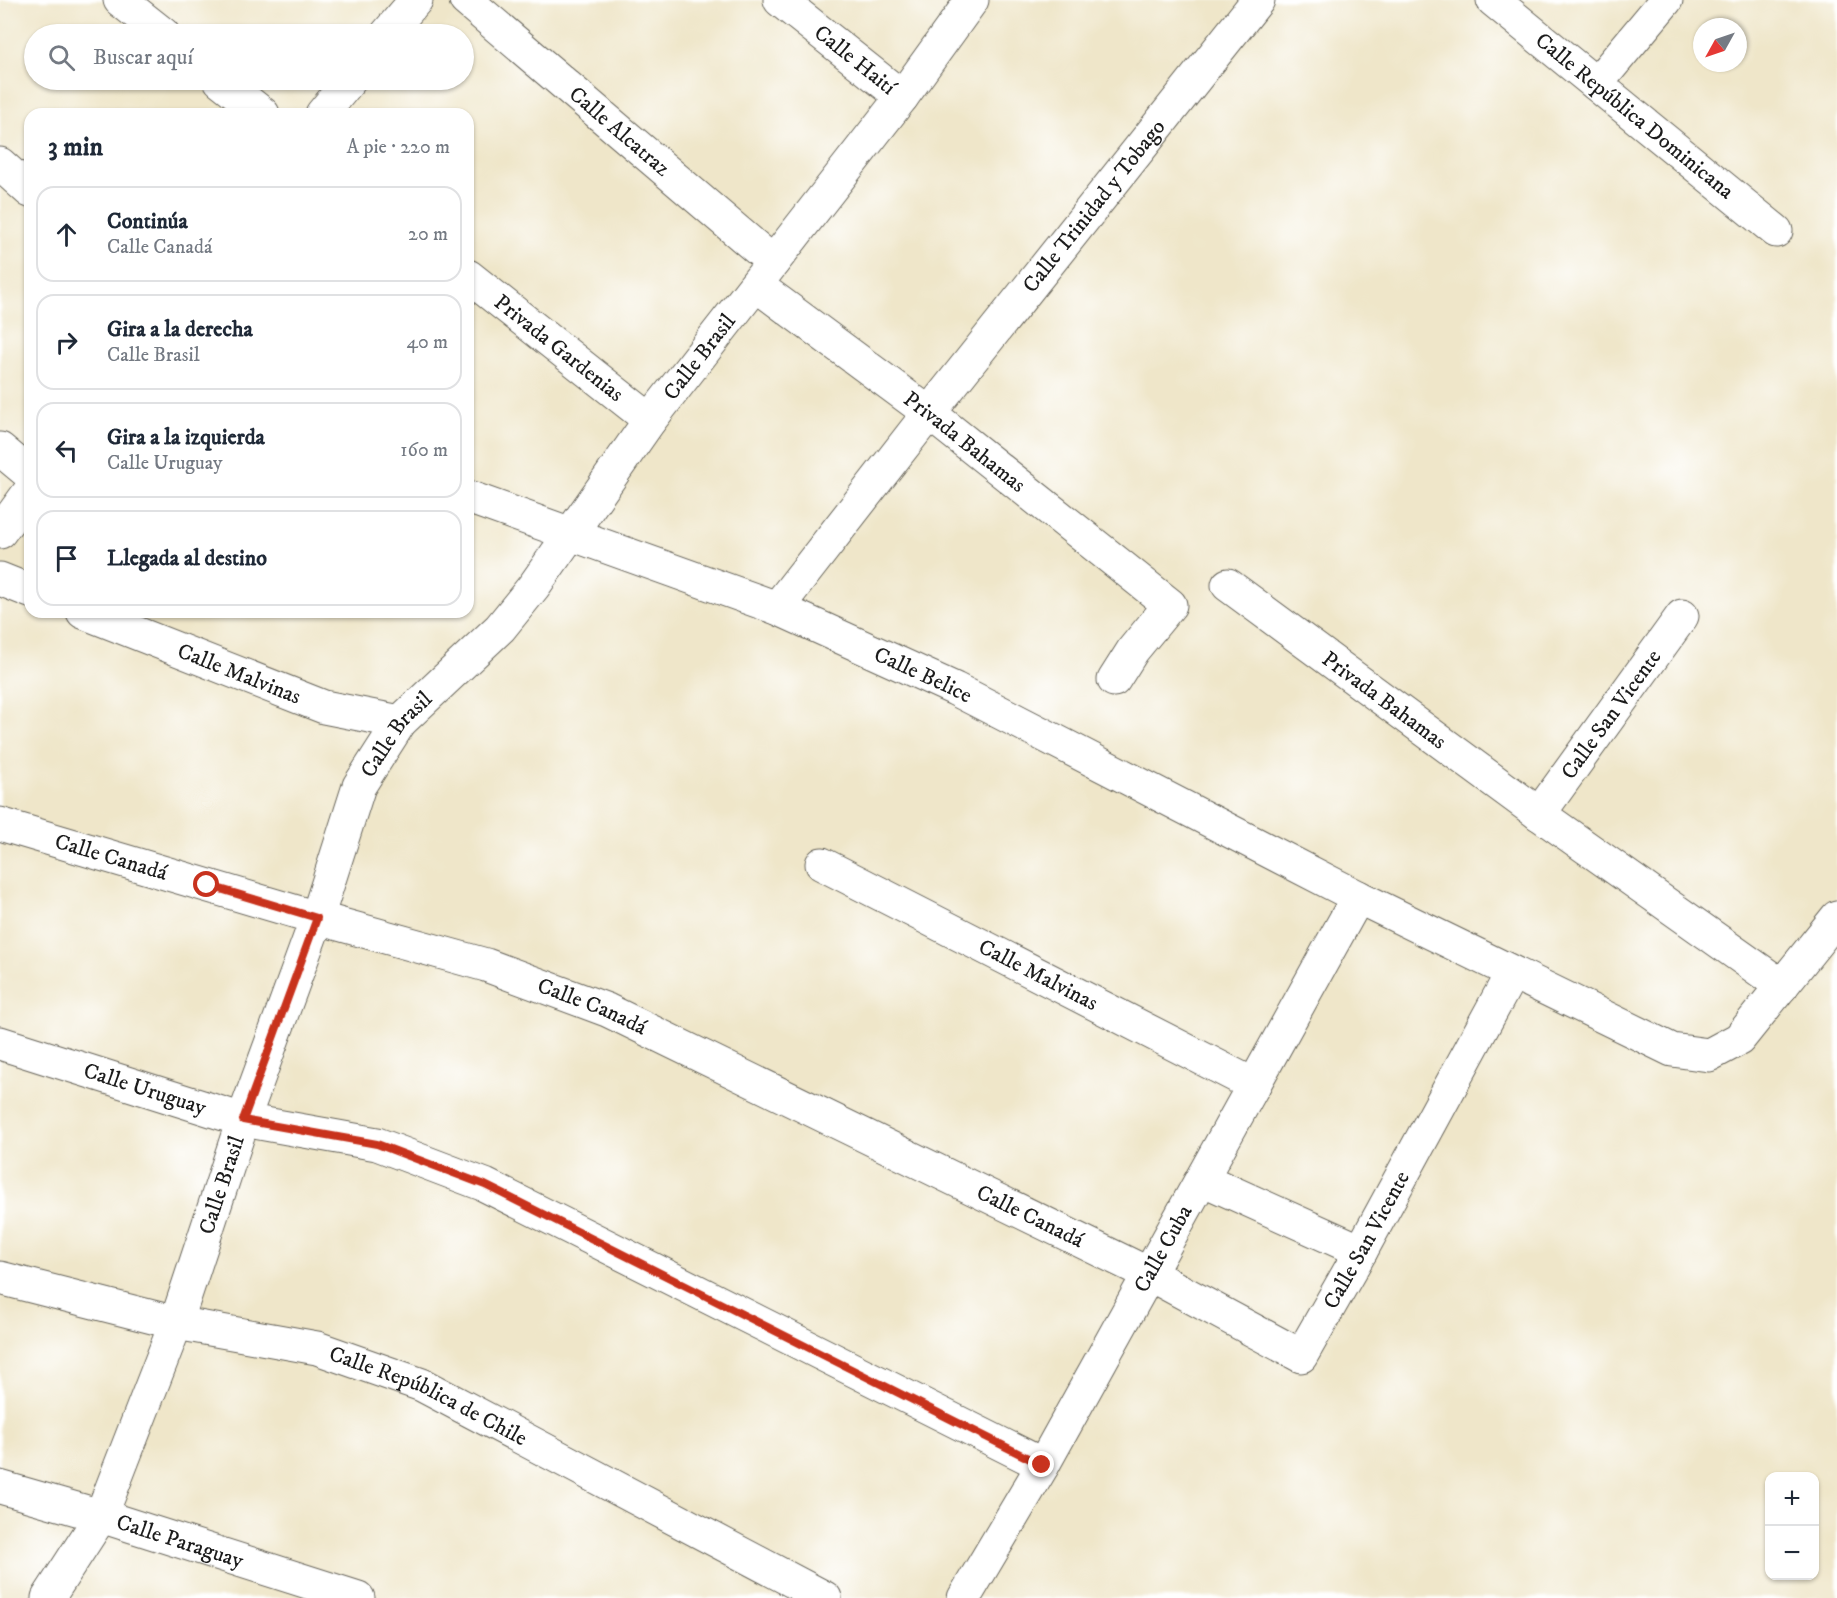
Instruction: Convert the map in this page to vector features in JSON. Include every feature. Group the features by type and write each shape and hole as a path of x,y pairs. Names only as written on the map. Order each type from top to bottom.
{"street":[{"path":"120,0 150,24"},
{"path":"396,24 416,0"},
{"name":"Calle Alcatraz","path":"466,0 764,273"},
{"name":"Calle Haití","path":"780,0 902,98"},
{"name":"Calle Brasil","path":"48,1598 101,1516 176,1323 243,1120 317,918 359,786 400,722 500,628 534,586 650,420 902,98 972,0"},
{"name":"Calle Trinidad y Tobago","path":"777,608 1258,0"},
{"name":"Calle República Dominicana","path":"1493,0 1776,231"},
{"path":"1596,84 1666,0"},
{"path":"233,90 255,108"},
{"path":"327,108 342,90"},
{"path":"0,164 24,186"},
{"name":"Privada Bahamas","path":"764,273 929,413 1170,605 1133,650 1114,680"},
{"name":"Privada Gardenias","path":"474,281 650,420"},
{"path":"0,449 24,469"},
{"path":"0,532 24,499"},
{"name":"Calle Belice","path":"474,499 777,608 955,689 1358,897 1672,1050 1709,1055 1739,1040 1837,917"},
{"path":"0,579 24,589"},
{"name":"Privada Bahamas","path":"1228,585 1539,814 1782,986"},
{"name":"Calle San Vicente","path":"1539,814 1682,616"},
{"name":"Calle Malvinas","path":"98,618 324,707 400,722"},
{"name":"Calle Canadá","path":"0,824 317,918 486,965 607,1010 1149,1274"},
{"name":"Calle Malvinas","path":"822,864 1254,1084"},
{"name":"Calle Cuba","path":"964,1598 1042,1465 1358,897"},
{"name":"Calle San Vicente","path":"1149,1274 1301,1356 1361,1251 1512,973"},
{"name":"Calle Uruguay","path":"0,1043 243,1120 377,1144 485,1185 1042,1465"},
{"path":"1202,1179 1361,1251"},
{"name":"Calle República de Chile","path":"0,1278 176,1323 317,1347 422,1385 825,1598"},
{"name":"Calle Paraguay","path":"0,1487 101,1516 358,1598"}],"route":[{"path":"207,885 317,918 243,1120 377,1144 485,1185 1042,1465"}]}
